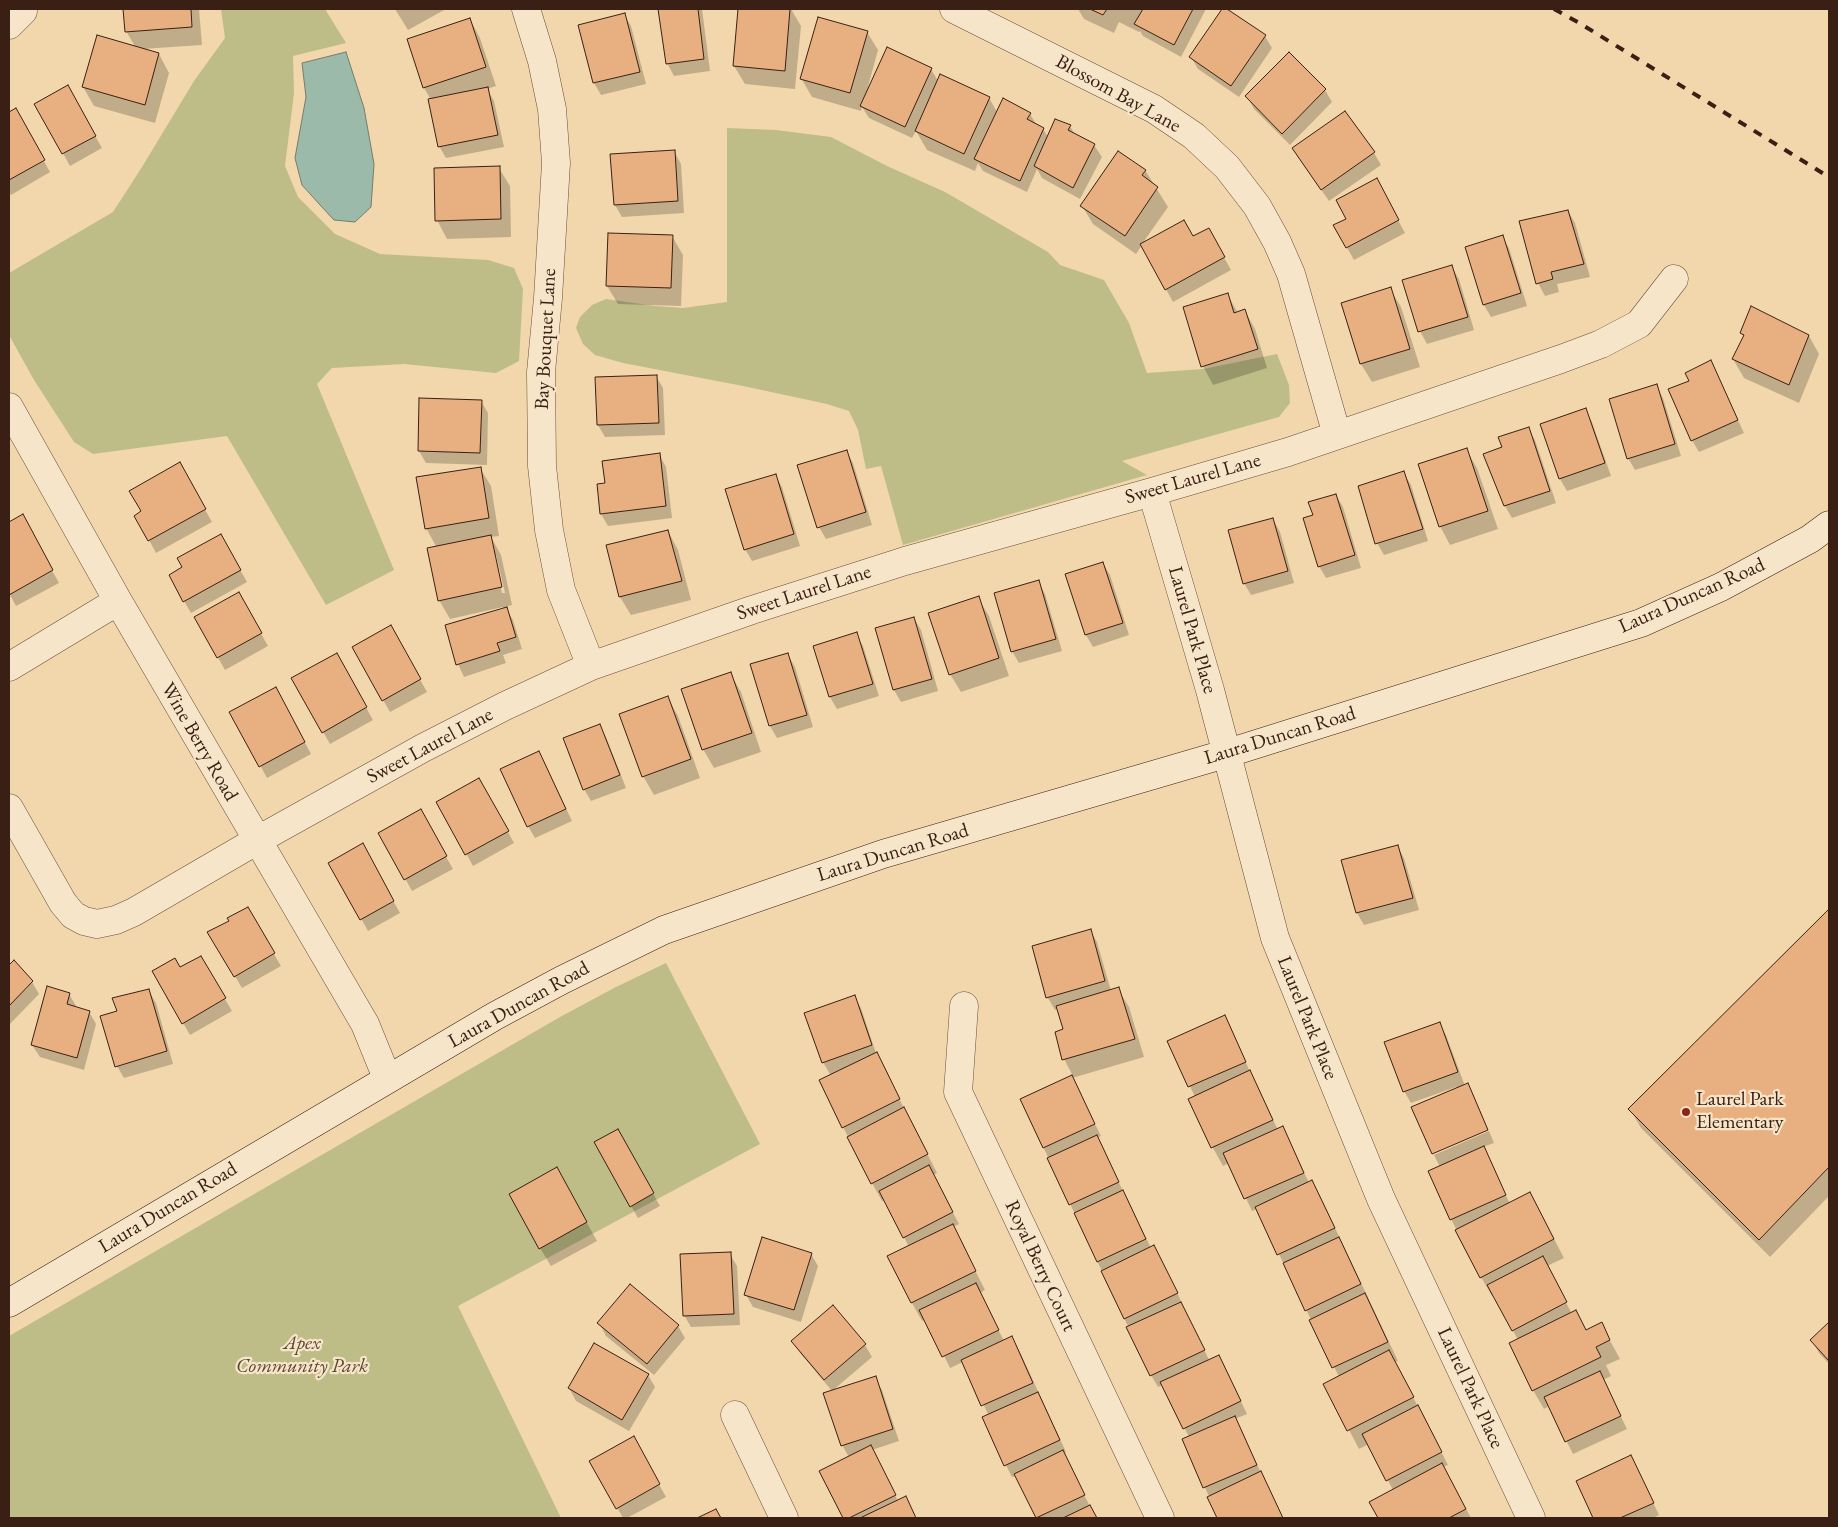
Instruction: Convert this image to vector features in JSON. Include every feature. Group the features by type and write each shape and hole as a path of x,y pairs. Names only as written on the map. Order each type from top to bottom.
{"street":[{"name":"Bay Bouquet Lane","path":"526,9 542,61 552,109 556,163 548,298 541,372 542,466 549,530 561,590 591,666"},
{"name":"Blossom Bay Lane","path":"954,9 1154,109 1194,136 1227,167 1257,206 1277,242 1291,274 1337,434"},
{"name":"Sweet Laurel Lane","path":"9,808 63,904 73,915 84,921 97,924 116,920 134,912 256,841 423,748 505,706 591,666 752,610 905,560 1152,492 1288,452 1560,359 1601,344 1639,324 1674,279"},
{"name":"Wine Berry Road","path":"9,408 118,602 364,1024 387,1078"},
{"name":"Laurel Park Place","path":"1152,492 1210,690 1225,754 1275,938 1380,1199 1531,1518"},
{"name":"Laura Duncan Road","path":"9,1303 387,1078 536,993 664,930 883,854 1225,754 1641,623 1721,587 1810,539 1829,525"},
{"path":"9,667 118,602"},
{"name":"Royal Berry Court","path":"964,1006 958,1092 1160,1518"},
{"path":"735,1416 784,1518"}],"green space":[{"path":"221,9 325,9 346,43 293,56 294,93 285,166 298,197 335,234 380,254 488,260 514,268 523,289 519,361 496,373 404,364 332,368 317,384 394,570 326,605 227,436 93,454 74,442 34,380 9,335 9,273 113,212 194,81 225,38"},
{"path":"727,128 776,130 831,137 887,166 945,192 1048,252 1060,265 1104,280 1129,323 1147,373 1203,369 1277,354 1289,385 1290,403 1279,417 1122,461 1147,475 903,545 881,466 866,469 858,430 849,411 827,404 623,363 595,355 583,344 576,328 580,317 592,305 606,299 683,308 727,302"},
{"name":"Apex Community Park","path":"666,963 760,1144 458,1306 561,1518 9,1518 9,1336 560,1017"}],"shaded area":[{"path":"346,52 364,108 374,164 371,207 355,222 334,220 302,185 295,158 306,97 302,63"}],"building":[{"path":"123,9 191,9 192,27 125,32"},
{"path":"658,9 698,9 704,59 666,64"},
{"path":"738,9 790,9 785,71 733,66"},
{"path":"1090,9 1107,9 1103,15"},
{"path":"1143,9 1193,9 1174,45 1134,24"},
{"path":"1222,9 1227,9 1266,35 1231,86 1189,57"},
{"path":"625,13 640,72 593,83 578,25"},
{"path":"818,17 868,31 850,93 800,79"},
{"path":"470,18 486,67 423,88 407,39"},
{"path":"97,35 159,53 145,105 82,87"},
{"path":"887,47 932,68 905,127 860,106"},
{"path":"1289,52 1326,89 1282,134 1245,96"},
{"path":"940,74 990,97 964,154 915,131"},
{"path":"68,85 96,136 62,154 34,104"},
{"path":"488,87 498,135 438,147 428,99"},
{"path":"1003,98 1031,113 1027,119 1044,128 1020,181 974,159"},
{"path":"16,108 45,160 9,180 9,112"},
{"path":"1345,111 1375,152 1321,190 1292,148"},
{"path":"1055,119 1071,125 1068,130 1095,144 1073,188 1034,166"},
{"path":"675,150 678,201 614,205 610,154"},
{"path":"1118,151 1146,170 1142,175 1158,187 1125,236 1080,206"},
{"path":"500,166 501,219 435,221 434,168"},
{"path":"1377,178 1399,220 1346,248 1333,225 1346,219 1336,200"},
{"path":"1568,210 1584,264 1551,272 1553,279 1536,284 1519,221"},
{"path":"1184,220 1193,236 1209,228 1225,257 1165,290 1140,244"},
{"path":"608,233 673,235 671,288 606,286"},
{"path":"1503,235 1521,293 1483,305 1465,247"},
{"path":"1452,265 1468,317 1418,332 1402,280"},
{"path":"1391,287 1410,349 1360,364 1341,303"},
{"path":"1228,293 1234,313 1245,309 1258,349 1201,367 1183,307"},
{"path":"1751,306 1809,335 1789,385 1732,359 1744,335 1740,333"},
{"path":"1711,360 1738,420 1691,441 1668,389 1689,381 1685,373"},
{"path":"657,375 659,423 597,425 595,377"},
{"path":"1657,384 1675,444 1627,459 1609,399"},
{"path":"419,398 482,400 480,453 418,451"},
{"path":"1586,408 1605,463 1559,479 1540,424"},
{"path":"1529,427 1550,491 1504,506 1483,454 1502,447 1498,437"},
{"path":"1467,448 1488,511 1439,527 1418,464"},
{"path":"847,450 866,512 817,528 797,465"},
{"path":"660,453 666,506 600,514 597,484 605,483 602,461"},
{"path":"180,462 206,509 148,541 134,516 141,511 129,491"},
{"path":"481,467 489,518 425,529 416,477"},
{"path":"1404,471 1423,529 1375,544 1358,486"},
{"path":"776,474 794,534 744,550 725,489"},
{"path":"1336,494 1355,555 1318,567 1303,518 1313,515 1308,502"},
{"path":"23,514 53,570 9,595 9,522"},
{"path":"1273,518 1288,571 1243,584 1228,530"},
{"path":"668,530 682,581 619,597 606,545"},
{"path":"221,534 241,570 183,602 169,575 182,567 177,558"},
{"path":"491,535 502,587 438,601 427,548"},
{"path":"1103,562 1123,623 1085,635 1065,574"},
{"path":"1039,580 1056,639 1011,652 994,593"},
{"path":"239,592 262,633 217,658 194,617"},
{"path":"979,596 999,658 949,675 928,613"},
{"path":"507,607 516,637 497,643 500,651 456,665 445,625"},
{"path":"914,617 932,679 893,690 875,628"},
{"path":"391,625 421,679 382,701 352,647"},
{"path":"857,632 873,684 829,697 813,646"},
{"path":"337,653 367,707 322,733 291,678"},
{"path":"788,653 807,715 769,726 750,664"},
{"path":"731,672 752,733 702,750 681,689"},
{"path":"276,687 305,742 259,767 229,712"},
{"path":"668,696 691,759 642,777 619,714"},
{"path":"600,724 620,775 583,790 563,738"},
{"path":"539,751 566,809 527,827 500,769"},
{"path":"479,778 509,831 465,855 436,802"},
{"path":"421,809 447,856 404,880 378,833"},
{"path":"363,843 394,901 360,920 328,863"},
{"path":"1398,845 1413,898 1356,913 1341,860"},
{"path":"248,907 275,953 234,977 207,932 229,921 227,918"},
{"path":"1829,909 1829,1167 1759,1240 1628,1109"},
{"path":"1091,929 1105,981 1046,998 1032,946"},
{"path":"201,956 226,998 182,1024 152,971 175,958 180,967"},
{"path":"14,960 33,981 9,1006 9,965"},
{"path":"47,986 70,993 67,1004 90,1011 77,1058 31,1045"},
{"path":"1119,987 1135,1039 1062,1060 1055,1032 1063,1029 1056,1006"},
{"path":"149,989 167,1051 115,1067 100,1016 117,1011 112,998"},
{"path":"855,995 872,1045 822,1063 804,1013"},
{"path":"1225,1015 1246,1062 1188,1087 1167,1041"},
{"path":"1440,1022 1458,1072 1403,1092 1384,1042"},
{"path":"877,1052 900,1099 842,1128 819,1080"},
{"path":"1250,1070 1273,1120 1211,1148 1188,1099"},
{"path":"1072,1075 1095,1124 1043,1148 1020,1099"},
{"path":"1468,1083 1488,1130 1432,1154 1411,1107"},
{"path":"904,1107 928,1154 871,1184 847,1137"},
{"path":"1283,1126 1304,1173 1244,1199 1223,1153"},
{"path":"618,1129 654,1193 630,1207 594,1142"},
{"path":"1097,1135 1119,1182 1069,1205 1047,1158"},
{"path":"1484,1146 1506,1195 1450,1220 1428,1171"},
{"path":"929,1165 953,1212 903,1238 879,1191"},
{"path":"557,1167 587,1222 539,1249 509,1194"},
{"path":"1312,1180 1335,1228 1277,1255 1255,1207"},
{"path":"1123,1190 1146,1239 1097,1262 1074,1213"},
{"path":"1530,1192 1554,1239 1480,1278 1455,1230"},
{"path":"953,1224 976,1271 911,1303 887,1256"},
{"path":"762,1237 812,1253 794,1310 744,1295"},
{"path":"1339,1237 1361,1284 1305,1311 1283,1263"},
{"path":"1154,1245 1178,1293 1124,1319 1101,1271"},
{"path":"731,1252 734,1314 683,1316 680,1254"},
{"path":"1543,1256 1567,1302 1512,1331 1487,1285"},
{"path":"976,1283 999,1330 942,1357 919,1310"},
{"path":"630,1284 679,1325 647,1364 597,1323"},
{"path":"1365,1293 1388,1342 1332,1368 1309,1320"},
{"path":"1181,1302 1205,1350 1150,1376 1126,1327"},
{"path":"833,1305 866,1344 824,1380 791,1341"},
{"path":"1576,1310 1586,1330 1602,1322 1610,1340 1596,1347 1601,1357 1532,1391 1509,1343"},
{"path":"1829,1322 1829,1361 1810,1340"},
{"path":"1012,1336 1033,1383 981,1406 961,1360"},
{"path":"594,1343 649,1374 622,1420 568,1388"},
{"path":"1389,1350 1414,1397 1347,1431 1323,1384"},
{"path":"1219,1355 1241,1401 1183,1429 1160,1382"},
{"path":"1600,1371 1621,1416 1565,1442 1544,1397"},
{"path":"876,1376 893,1429 841,1446 823,1393"},
{"path":"1038,1392 1060,1440 1004,1466 982,1417"},
{"path":"1418,1405 1442,1452 1386,1481 1362,1434"},
{"path":"1235,1416 1257,1465 1203,1488 1182,1439"},
{"path":"634,1436 660,1484 616,1509 589,1461"},
{"path":"871,1445 896,1495 849,1518 843,1518 819,1471"},
{"path":"1063,1450 1085,1495 1036,1518 1014,1474"},
{"path":"1631,1455 1654,1503 1620,1518 1593,1518 1576,1481"},
{"path":"1442,1463 1466,1509 1449,1518 1378,1518 1369,1502"},
{"path":"1261,1471 1283,1518 1217,1518 1207,1497"},
{"path":"906,1496 916,1518 860,1518"},
{"path":"1090,1505 1097,1518 1063,1518"},
{"path":"716,1509 721,1518 697,1518"}],"railway":[{"path":"1554,9 1829,177"}],"place":[{"name":"Laurel Park Elementary","path":"1686,1112"}]}
